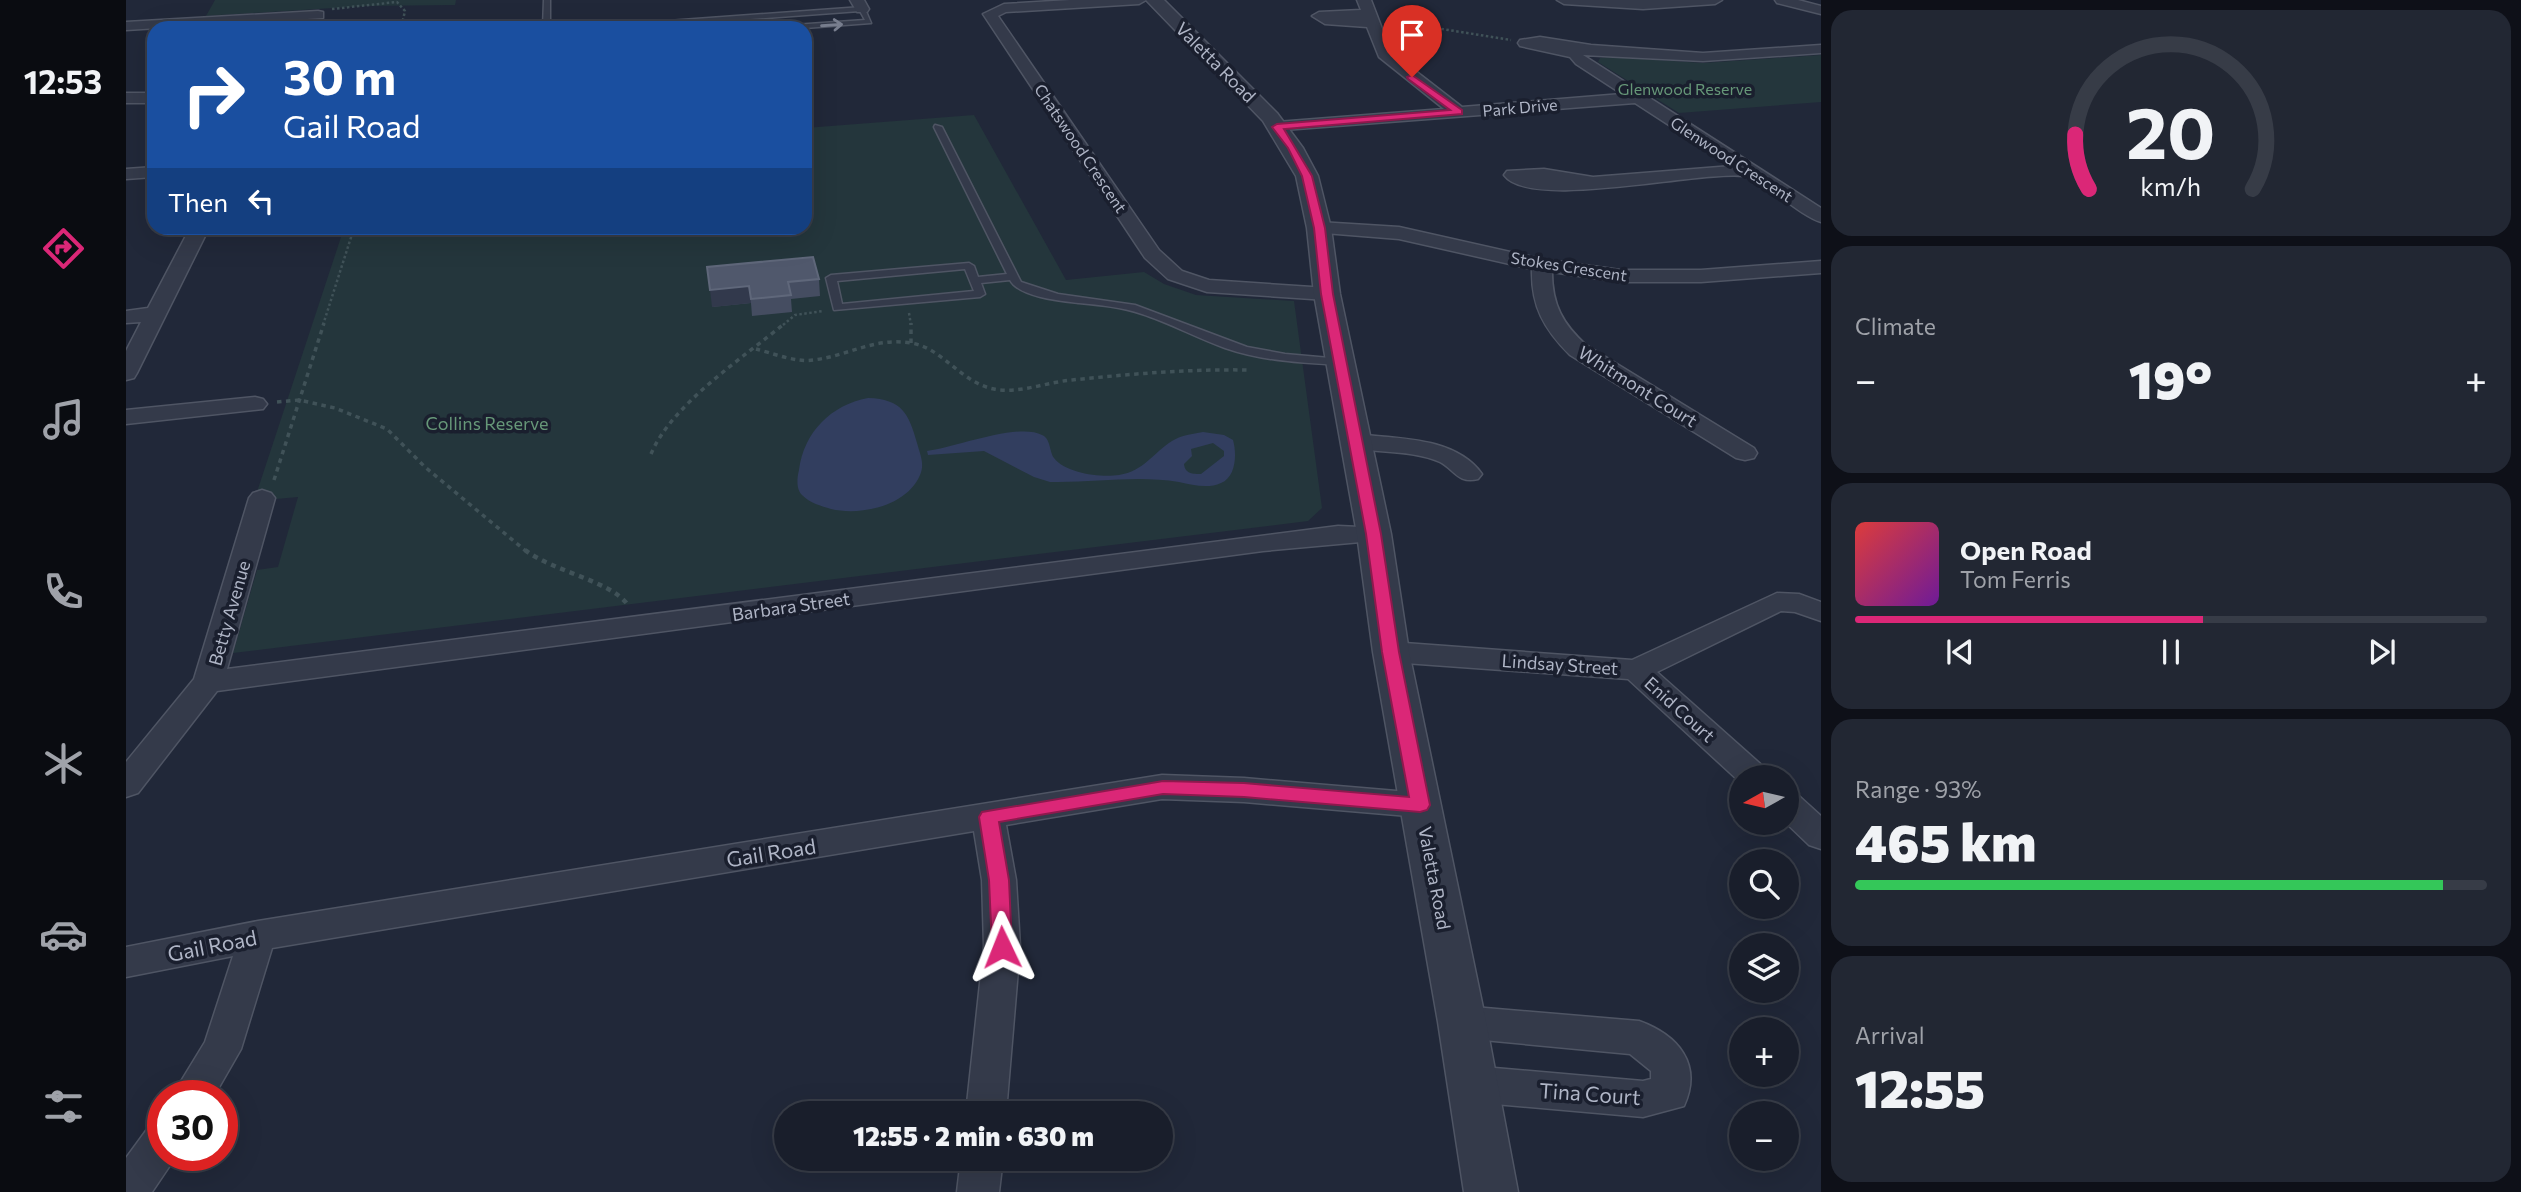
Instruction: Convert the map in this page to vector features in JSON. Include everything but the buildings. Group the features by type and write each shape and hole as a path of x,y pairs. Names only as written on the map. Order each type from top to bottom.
{"street":[{"name":"Chatswood Crescent","path":"1139,0 1004,8 990,14 1152,254 1175,275 1207,286 1327,294"},
{"name":"Valetta Road","path":"1154,0 1273,122 1292,148 1307,176 1320,228 1327,294 1374,534 1391,652 1462,1022 1491,1192"},
{"path":"1564,0 1643,5 1715,0"},
{"path":"1782,0 1821,10"},
{"path":"242,21 324,12"},
{"path":"1369,14 1384,54 1452,107"},
{"path":"126,26 147,26"},
{"name":"Glenwood Crescent","path":"1526,42 1540,41 1583,52 1703,57 1821,49"},
{"name":"Glenwood Crescent","path":"1583,52 1581,61 1821,216"},
{"path":"126,84 147,82"},
{"name":"Park Drive","path":"1273,122 1452,107 1622,88"},
{"path":"126,98 147,98"},
{"name":"Park Drive","path":"1452,107 1637,98"},
{"path":"1597,183 1748,170"},
{"path":"126,174 147,172"},
{"name":"Stokes Crescent","path":"1320,228 1421,237 1542,265 1633,276 1701,276 1821,267"},
{"path":"126,373 196,235"},
{"name":"Whitmont Court","path":"1542,265 1541,296 1551,320 1578,350 1745,453"},
{"path":"126,317 156,314"},
{"path":"126,416 255,404"},
{"path":"1355,441 1426,450 1451,458 1469,474"},
{"name":"Betty Avenue","path":"126,785 208,682 262,498"},
{"name":"Barbara Street","path":"208,682 1263,543 1338,534 1374,534"},
{"name":"Lindsay Street","path":"1391,652 1636,670 1777,602 1810,608"},
{"name":"Enid Court","path":"1636,670 1742,765"},
{"name":"Gail Road","path":"126,962 258,936 1163,787 1244,790 1420,805"},
{"path":"1799,816 1821,836"},
{"path":"987,1101 1002,947 999,880 988,817"},
{"path":"202,1080 222,1049 258,936"},
{"name":"Tina Court","path":"1462,1022 1639,1038 1671,1064 1670,1093 1643,1099 1472,1084"},
{"path":"127,1192 147,1164"},
{"path":"978,1192 980,1171"}],"lane":[{"path":"546,21 547,0"},
{"path":"689,21 860,5 869,22 812,26"},
{"path":"938,127 1011,277 1032,293 1133,308 1210,339 1254,352 1341,362"},
{"path":"970,266 976,280 980,294 838,307 831,278 970,266"},
{"path":"976,280 1011,277"}],"path":[{"path":"324,12 397,2 407,13 404,21"},
{"path":"1369,14 1526,42"},
{"path":"262,498 272,486 352,235"},
{"path":"906,306 912,328 911,343"},
{"path":"651,454 659,435 675,414 795,316 838,307"},
{"path":"756,349 811,361 871,343 911,343 928,348 969,380 993,389 1010,390 1070,380 1208,369 1250,370"},
{"path":"299,400 335,408 387,429 425,467 529,553 621,595 629,607 629,627"}],"green space":[{"path":"215,0 456,0 455,5 365,6 206,16"},
{"name":"Glenwood Reserve","path":"1821,55 1821,102 1679,113 1598,62 1600,58 1612,57 1703,63"},
{"name":"Collins Reserve","path":"974,115 1066,280 1144,272 1164,284 1196,295 1294,301 1322,508 1308,521 233,653 257,570 278,567 298,497 254,501 342,235 812,235 812,127"}],"water":[{"path":"868,398 889,401 907,416 922,459 920,475 914,486 894,501 856,511 831,509 805,498 797,483 798,473 813,432 821,422 842,407"},
{"path":"1032,432 1045,437 1054,458 1066,467 1093,475 1111,476 1135,470 1172,441 1203,432 1224,435 1233,440 1235,452 1230,476 1211,486 1147,479 1050,482 1034,477 984,451 928,455 927,451 986,437","holes":["1213,443 1224,451 1224,456 1201,474 1186,470 1184,464 1192,456 1191,449"]}],"route":[{"path":"1002,947 999,880 988,817 1163,787 1244,790 1420,805 1391,652 1374,534 1327,294 1320,228 1307,176 1277,127 1458,112 1412,77"}]}
